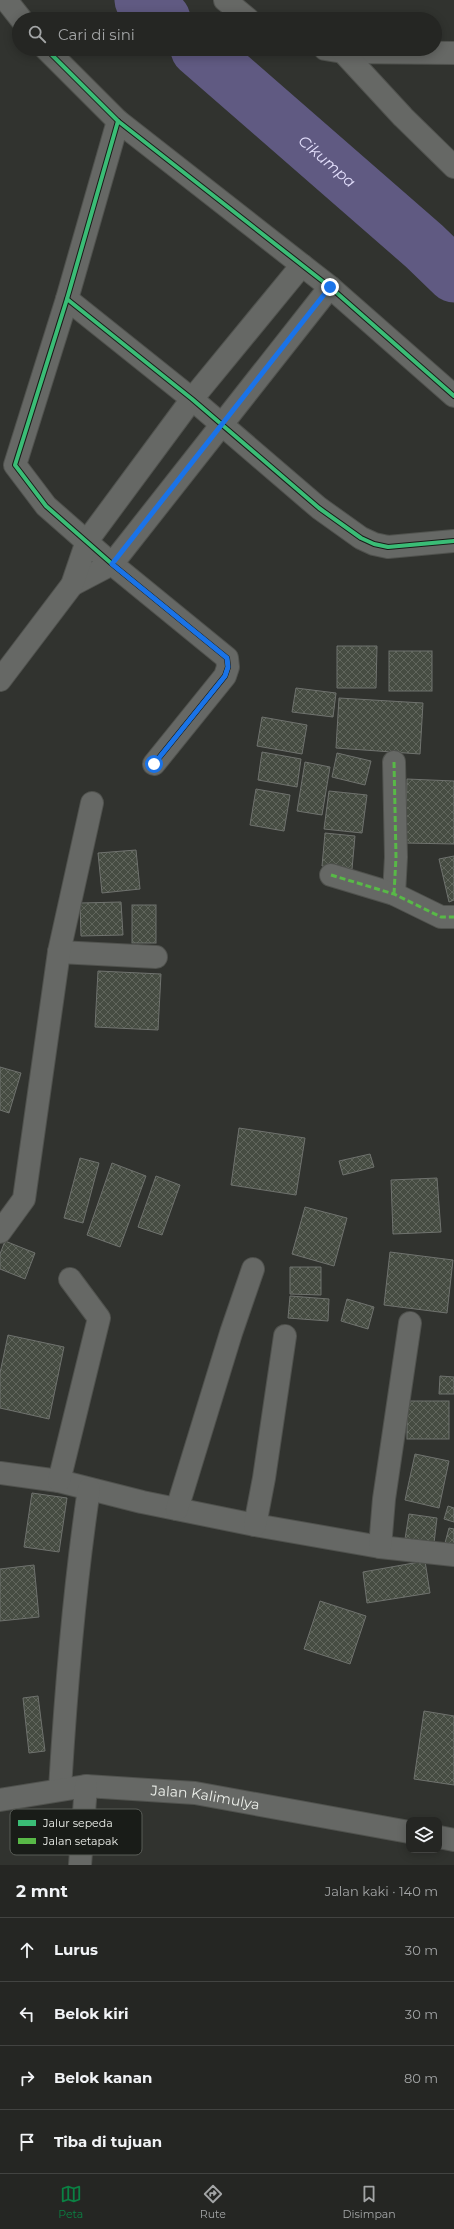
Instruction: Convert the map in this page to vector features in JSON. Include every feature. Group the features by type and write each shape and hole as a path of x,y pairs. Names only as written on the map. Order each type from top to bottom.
{"street":[{"path":"6,0 15,12"},
{"path":"225,0 240,12"},
{"path":"442,53 454,53"},
{"path":"53,56 118,121 330,287 454,396"},
{"path":"339,56 454,167"},
{"path":"118,121 67,299 15,465 46,506 112,564 227,658 228,667 225,676 154,764"},
{"path":"0,680 72,585 87,542 192,399 302,265"},
{"path":"72,585 112,564 330,287"},
{"path":"67,299 192,399 319,508 361,538 388,547 454,541"},
{"path":"394,762 396,857 394,894"},
{"path":"0,1232 24,1199 59,952 92,802"},
{"path":"331,875 394,894 441,917 454,917"},
{"path":"59,952 156,957"},
{"path":"177,1509 231,1333 253,1269"},
{"path":"59,1481 99,1318 70,1279"},
{"path":"380,1547 384,1499 410,1323"},
{"path":"255,1525 264,1478 285,1336"},
{"path":"0,1473 59,1481 177,1509 255,1525 380,1547 454,1555"},
{"path":"60,1789 69,1648 79,1556 89,1489"},
{"path":"84,1809 86,1786"},
{"name":"Jalan Kalimulya","path":"0,1800 60,1789 86,1786 195,1793 406,1831"},
{"path":"442,1838 454,1840"},
{"path":"80,1865 81,1855"}],"building":[{"path":"337,646 377,646 376,688 337,688"},
{"path":"389,651 432,651 432,691 389,691"},
{"path":"296,688 336,693 333,717 292,712"},
{"path":"339,698 423,703 420,754 336,748"},
{"path":"262,717 307,725 302,754 257,746"},
{"path":"262,752 301,759 297,787 258,780"},
{"path":"337,753 371,761 365,785 332,777"},
{"path":"305,762 330,767 322,815 297,811"},
{"path":"407,779 454,781 454,844 405,843"},
{"path":"256,789 290,795 284,831 250,825"},
{"path":"329,791 367,795 362,833 324,829"},
{"path":"325,833 355,836 352,869 322,866"},
{"path":"136,850 140,889 102,893 98,853"},
{"path":"454,856 454,900 449,902 439,859"},
{"path":"121,902 123,935 81,936 80,903"},
{"path":"132,905 156,905 156,943 132,943"},
{"path":"98,971 161,974 158,1030 95,1027"},
{"path":"0,1067 21,1073 9,1113 0,1110"},
{"path":"239,1128 305,1138 296,1195 231,1185"},
{"path":"370,1154 374,1167 343,1175 339,1161"},
{"path":"80,1158 99,1163 83,1223 64,1218"},
{"path":"112,1163 146,1176 120,1247 87,1235"},
{"path":"156,1176 180,1185 162,1235 138,1227"},
{"path":"437,1178 441,1232 393,1234 391,1180"},
{"path":"305,1207 347,1218 334,1266 292,1254"},
{"path":"5,1241 35,1253 25,1279 0,1269 0,1254"},
{"path":"390,1252 453,1260 447,1313 384,1305"},
{"path":"290,1267 321,1267 321,1295 290,1294"},
{"path":"290,1296 329,1299 328,1321 288,1318"},
{"path":"347,1299 374,1307 368,1329 341,1321"},
{"path":"8,1335 64,1347 49,1419 0,1408 0,1373"},
{"path":"440,1376 454,1377 454,1394 439,1394"},
{"path":"407,1401 449,1401 449,1439 407,1439"},
{"path":"415,1454 449,1461 439,1508 405,1500"},
{"path":"32,1493 67,1498 59,1552 24,1547"},
{"path":"448,1506 454,1508 454,1522 444,1519"},
{"path":"409,1514 437,1518 434,1543 405,1539"},
{"path":"449,1528 454,1529 454,1546 445,1543"},
{"path":"425,1561 430,1593 367,1603 363,1572"},
{"path":"34,1565 39,1617 0,1621 0,1569"},
{"path":"320,1601 366,1616 350,1664 304,1649"},
{"path":"38,1696 45,1751 29,1753 23,1698"},
{"path":"424,1711 454,1716 454,1785 414,1779"}],"waterway":[{"name":"Cikumpa","path":"142,0 155,12"},
{"name":"Cikumpa","path":"206,56 424,246 454,275"}],"marked path":[{"path":"394,762 396,857 394,894"},
{"path":"331,875 394,894 441,917 454,917"}],"cycle path":[{"path":"53,56 118,121 330,287 454,396"},
{"path":"118,121 67,299 15,465 46,506 112,564 227,658 228,667 225,676 154,764"},
{"path":"67,299 192,399 319,508 361,538 374,544 388,547 454,541"}],"route":[{"path":"154,764 228,672 227,658 223,653 112,564 330,287"}]}
